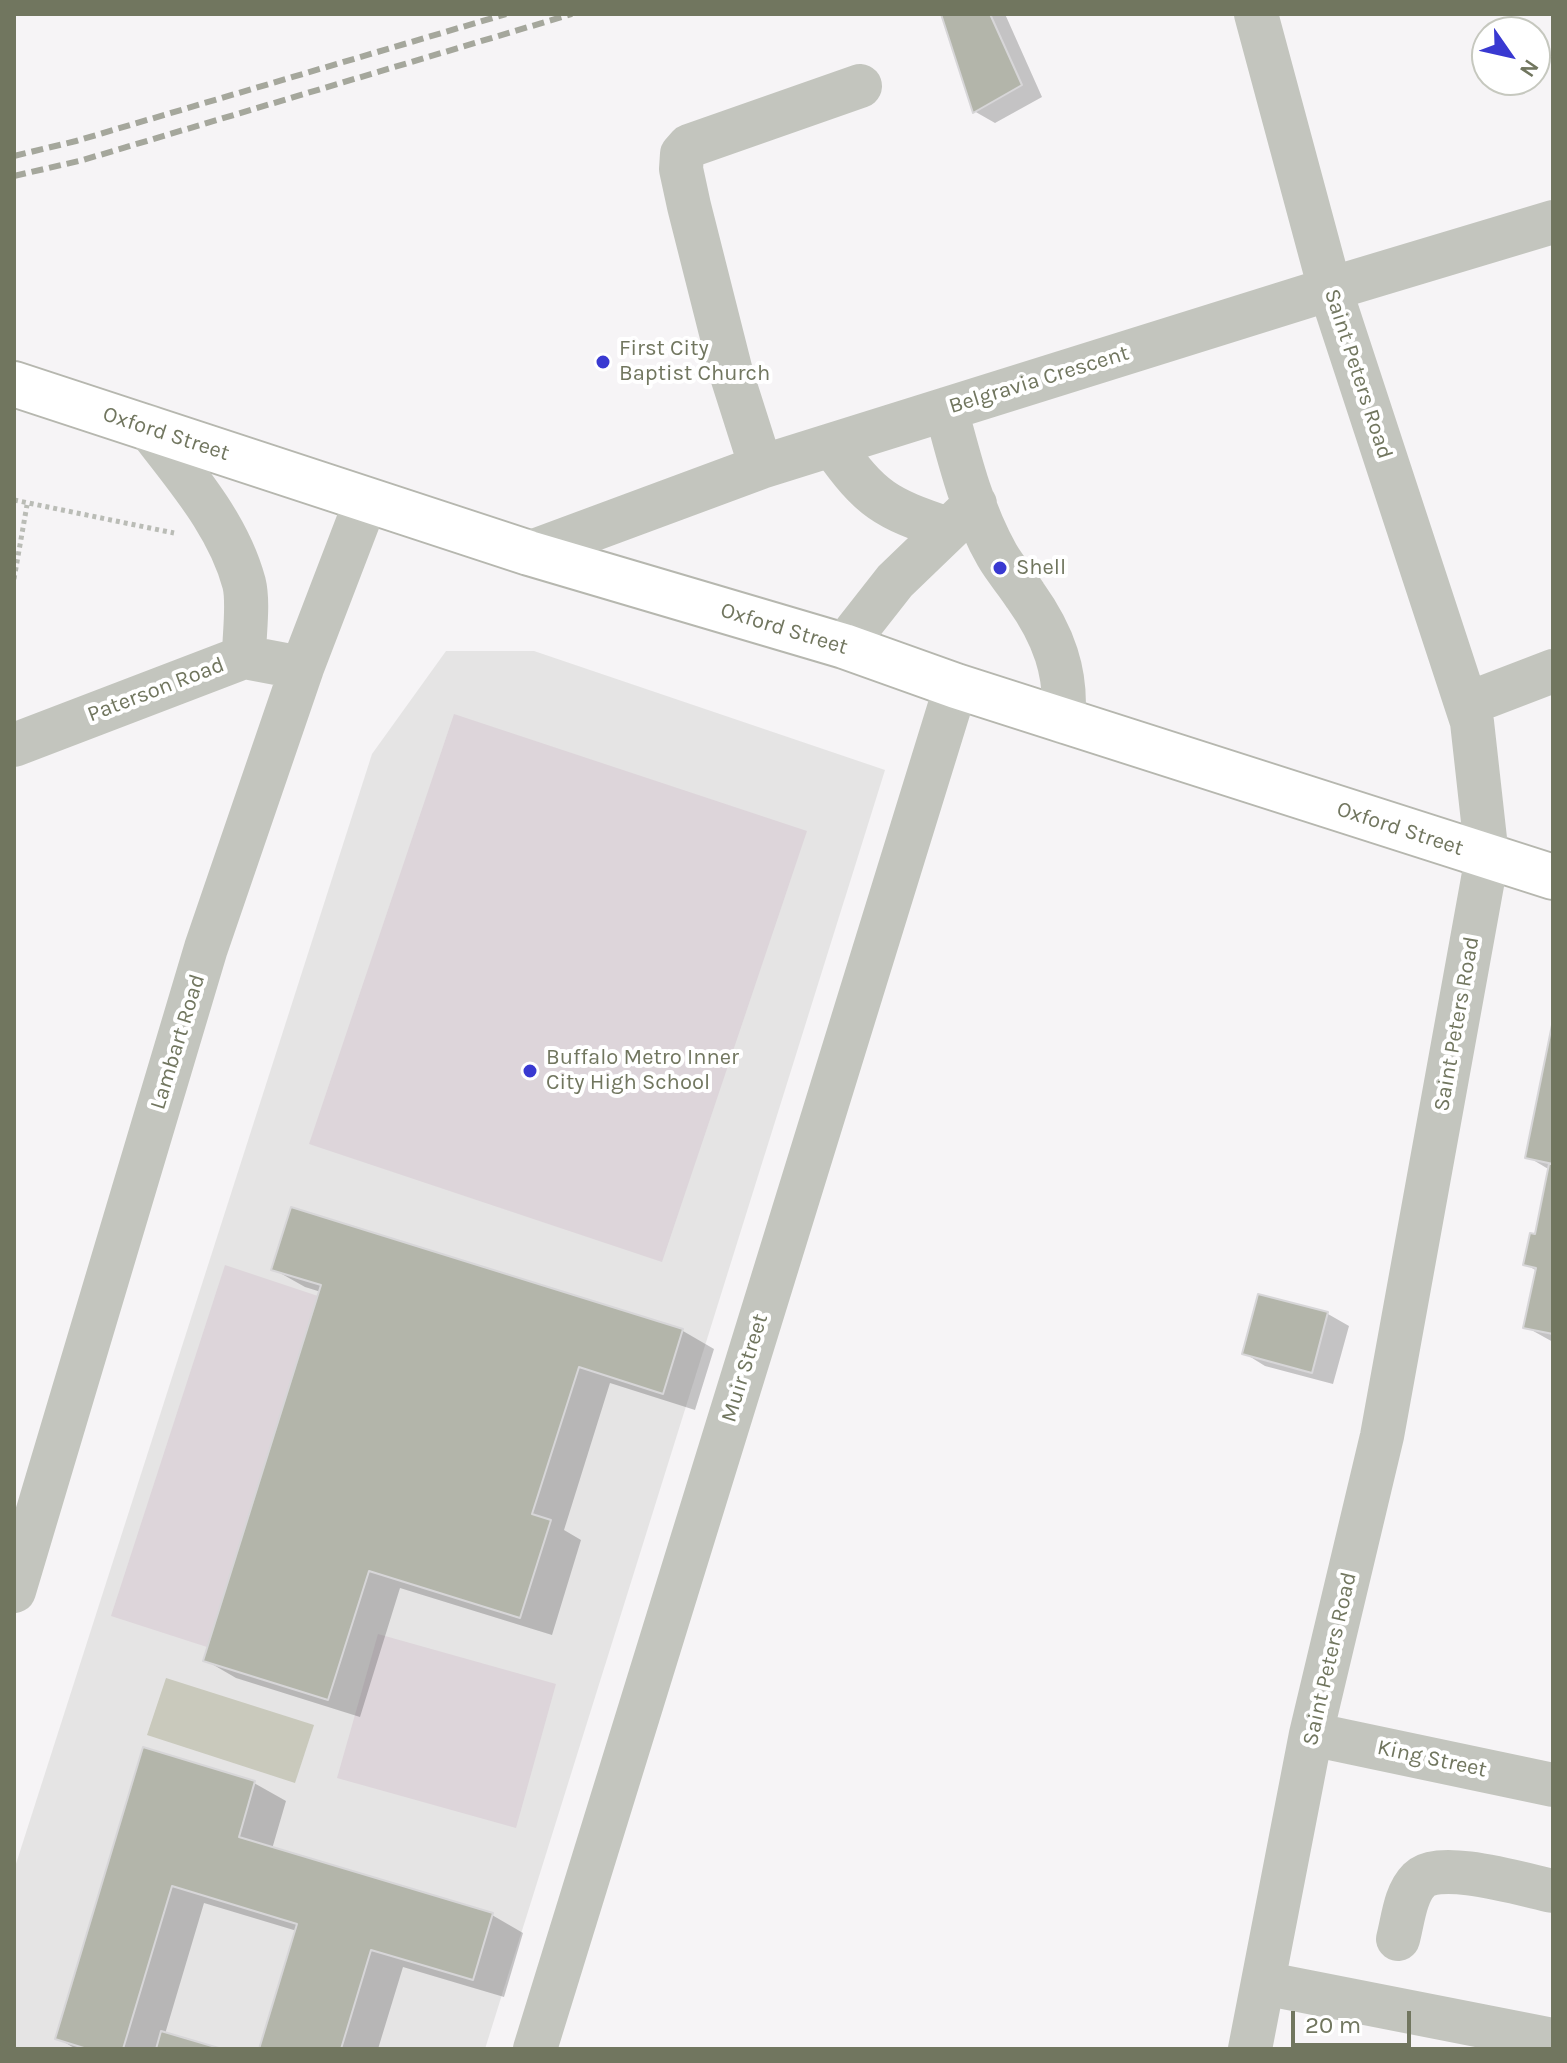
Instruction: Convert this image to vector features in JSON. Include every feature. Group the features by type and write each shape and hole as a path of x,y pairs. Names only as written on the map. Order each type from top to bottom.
{"main road":[{"name":"Oxford Street","path":"14,384 366,501 529,553 844,646 1063,721 1553,877"}],"street":[{"name":"Saint Peters Road","path":"1250,2049 1311,1734 1382,1436 1487,857 1472,722 1330,289 1256,14"},
{"path":"761,467 732,376 689,206 681,159 689,146 860,86"},
{"name":"Belgravia Crescent","path":"529,553 761,467 1553,222"},
{"path":"946,409 961,516 997,554 1034,608 1055,648 1066,695 1063,721"},
{"path":"148,427 215,517 230,544 245,586 244,657"},
{"path":"832,445 870,494 915,518 961,516"},
{"name":"Lambart Road","path":"15,1585 206,948 302,668 366,501"},
{"path":"844,646 895,581 961,516"},
{"name":"Paterson Road","path":"14,745 244,657 302,668"},
{"path":"1467,704 1553,671"},
{"name":"Muir Street","path":"535,2049 956,686"},
{"name":"King Street","path":"1311,1734 1553,1785"},
{"path":"1398,1939 1409,1895 1416,1882 1427,1873 1450,1871 1553,1891"},
{"path":"1263,1983 1553,2040"}],"path":[{"path":"14,500 230,544"},
{"path":"14,579 27,505"}],"shaded area":[{"name":"Buffalo Metro Inner City High School","path":"446,651 534,651 885,770 485,2049 14,2049 14,1870 372,754"},
{"path":"454,714 807,831 662,1262 309,1144"},
{"path":"225,1265 318,1296 207,1647 111,1616"},
{"path":"378,1634 556,1684 516,1828 337,1778"},
{"path":"166,1678 314,1725 295,1783 147,1735"}],"building":[{"path":"941,14 990,14 1022,85 973,113"},
{"path":"1553,1020 1553,1164 1525,1158"},
{"path":"1549,1164 1553,1164 1553,1334 1523,1328 1536,1268 1523,1265 1530,1233 1535,1234"},
{"path":"291,1207 683,1329 663,1394 579,1367 532,1514 551,1520 520,1618 369,1571 328,1700 203,1661 321,1285 271,1270"},
{"path":"1258,1294 1328,1312 1312,1373 1242,1354"},
{"path":"143,1747 255,1781 239,1837 493,1913 473,1980 371,1950 341,2049 259,2049 297,1924 172,1886 123,2049 87,2049 55,2039"},
{"path":"161,2031 222,2049 156,2049"}],"railway":[{"path":"14,156 76,141 506,14"},
{"path":"14,176 83,160 572,14"}],"place":[{"name":"First City Baptist Church","path":"603,362"},
{"name":"Shell","path":"1000,568"},
{"name":"Buffalo Metro Inner City High School","path":"530,1071"}]}
